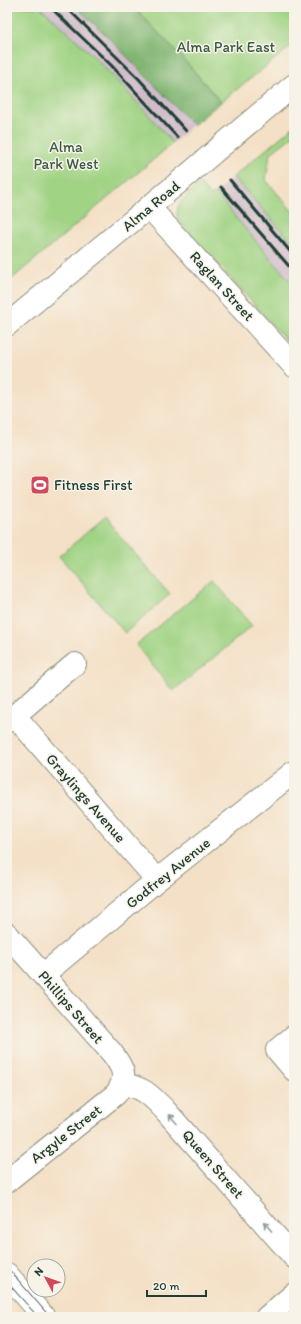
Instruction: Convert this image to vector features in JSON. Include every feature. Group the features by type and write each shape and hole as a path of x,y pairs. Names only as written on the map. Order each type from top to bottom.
{"street":[{"name":"Alma Road","path":"7,326 294,85"},
{"name":"Raglan Street","path":"150,206 294,366"},
{"path":"11,719 75,664"},
{"name":"Graylings Avenue","path":"11,719 157,880"},
{"name":"Godfrey Avenue","path":"43,975 157,880 294,772"},
{"name":"Phillips Street","path":"7,934 120,1064 123,1070 123,1084"},
{"path":"294,1036 277,1050 294,1070"},
{"name":"Argyle Street","path":"7,1181 109,1100 116,1094 123,1084"},
{"name":"Queen Street","path":"123,1084 136,1087 144,1091 164,1109 294,1257"},
{"path":"7,1274 44,1317"},
{"path":"267,1317 294,1294"}],"shaded area":[{"path":"40,7 76,7 105,34 193,125 173,143 141,105 83,47"},
{"path":"233,177 294,244 294,286 215,193"}],"green space":[{"name":"Alma Park West","path":"7,7 40,7 109,72 173,143 7,283"},
{"path":"76,7 134,7 187,63 221,102 193,125 105,34"},
{"name":"Alma Park East","path":"134,7 294,7 294,44 221,102 187,63"},
{"path":"294,126 294,135 270,154 266,180 294,213 294,244 233,177"},
{"path":"200,184 211,196 215,193 294,286 294,349 178,220 178,208 183,199"},
{"path":"104,518 170,594 125,633 59,556"},
{"path":"214,581 252,626 173,691 136,645"}],"tram line":[{"path":"7,1267 50,1317"},
{"path":"7,1282 38,1317"}],"railway":[{"path":"50,7 111,65 178,138"},
{"path":"66,7 139,79 186,131"},
{"path":"230,180 294,256"},
{"path":"221,187 294,272"}],"place":[{"name":"Fitness First","path":"40,485"}]}
